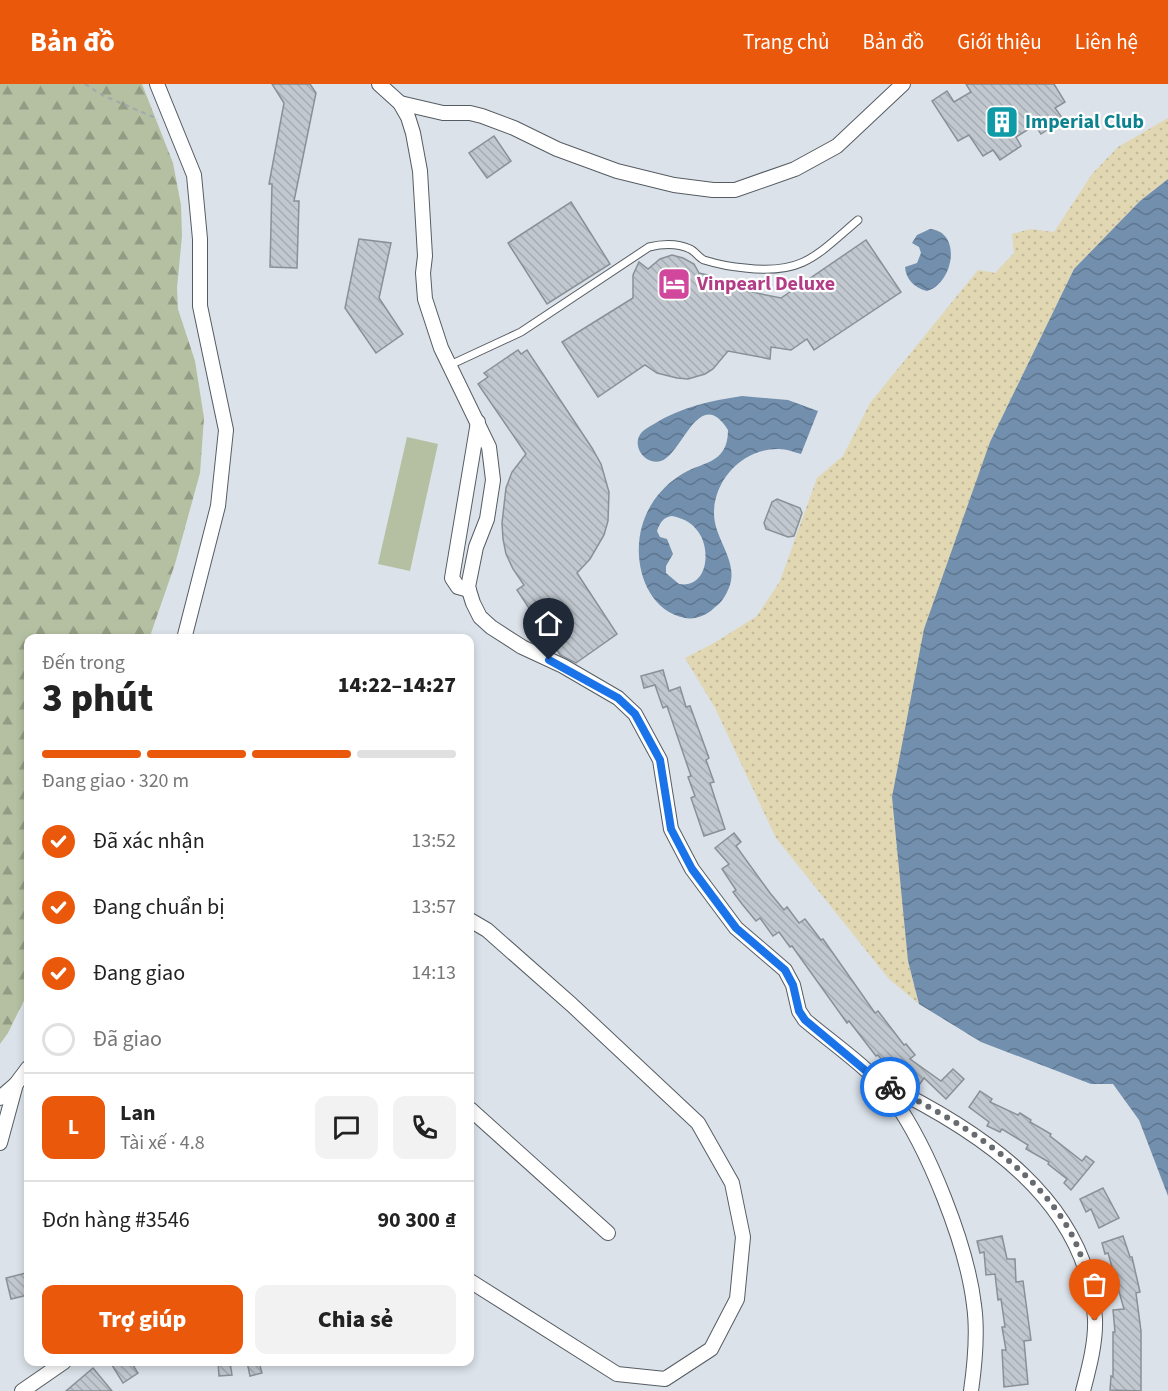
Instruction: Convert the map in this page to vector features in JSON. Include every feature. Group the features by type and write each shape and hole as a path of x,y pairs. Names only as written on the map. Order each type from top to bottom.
{"street":[{"path":"157,84 194,174 200,239 200,306 226,430 218,506 185,634"},
{"path":"379,84 400,104 408,117 413,133 420,171 425,299 441,348 489,447 493,480 486,519 471,565 468,586 480,617 522,647 563,666 618,698 635,714 660,760 671,829 692,869 736,928 785,970 793,985 799,1011 805,1020 878,1081 893,1099 934,1173 969,1276 976,1335 971,1391"},
{"path":"400,104 443,113 470,113 482,116 514,128 557,149 617,171 674,185 735,190 795,170 837,146 903,84"},
{"path":"469,590 458,587 452,578 478,422"},
{"path":"474,922 487,930 572,1005 698,1123 732,1183 743,1237 737,1299 711,1349 665,1379 617,1374 474,1284"},
{"path":"0,1098 24,1073"},
{"path":"878,1081 938,1111 1015,1166 1048,1201 1073,1236 1089,1280 1095,1321 1090,1367 1083,1391"},
{"path":"0,1143 16,1084"},
{"path":"474,1113 608,1233"},
{"path":"22,1391 58,1366"}],"lane":[{"path":"450,365 521,332 649,247 664,244 677,245 690,249 702,259 738,267 765,270 786,269 818,254 858,220"}],"path":[{"path":"85,84 102,95 174,126"}],"green space":[{"path":"0,84 142,84 173,163 181,205 182,236 177,288 178,309 195,361 204,418 200,473 175,564 151,634 24,634 24,1000 0,1044"},
{"path":"407,437 438,444 410,571 378,564"}],"sand":[{"path":"1168,118 1168,179 1140,201 1074,269 990,442 908,961 919,1004 889,979 776,838 715,708 685,658 757,616 780,581 817,478 843,456 870,403 978,270 995,273 1014,253 1012,234 1030,229 1054,232 1092,174 1118,147"}],"water":[{"path":"1168,179 1168,1196 1139,1120 1113,1084 1091,1084 981,1042 919,1004 908,961 892,797 924,629 990,442 1074,269 1140,201"},
{"path":"930,229 940,232 947,239 951,258 943,279 927,291 912,283 905,267 917,263 921,253 919,247 912,243 917,235"},
{"path":"742,396 788,400 818,411 801,454 779,449 766,450 743,460 725,478 715,500 714,513 718,533 729,561 731,580 725,595 708,613 685,618 671,613 651,595 645,582 639,554 642,526 652,504 666,486 687,471 718,456 727,442 728,430 718,418 708,415 700,418 691,426 669,456 655,462 641,453 639,437 648,428 675,413 707,403","holes":["672,516 694,526 704,545 706,555 702,573 697,580 689,584 679,584 666,573 666,566 673,554 667,539 660,537 657,531 664,519"]}],"building":[{"path":"272,84 310,84 316,93 294,201 299,201 297,268 270,267 272,184 269,184 284,103"},
{"name":"Imperial Club","path":"966,84 1054,84 1065,102 1055,108 1063,119 1041,134 1035,125 1016,137 1021,146 1000,160 993,150 983,156 969,135 958,141 932,101 947,91 954,102 971,92"},
{"path":"494,136 511,161 487,178 469,153"},
{"path":"571,202 610,264 547,304 508,243"},
{"path":"359,239 391,243 379,298 403,334 376,353 345,308"},
{"path":"866,240 901,292 814,350 807,339 791,350 771,347 770,359 728,351 713,369 688,379 657,373 645,365 598,397 562,342 633,298 633,275 639,262 648,269 660,259 672,255 694,264 699,273 708,275 707,283 781,298"},
{"path":"518,350 521,354 527,350 592,448 601,464 609,492 608,521 604,535 590,559 577,573 617,634 576,663 560,655 517,590 524,585 506,554 503,539 502,523 506,488 512,472 526,454 478,384 488,377 484,373"},
{"path":"777,499 800,508 802,513 794,536 788,537 766,529 764,523 772,502"},
{"path":"663,670 669,691 680,687 686,707 690,706 709,758 706,760 714,782 710,783 725,829 704,836 691,798 695,796 688,777 691,776 667,706 663,708 655,685 644,688 641,676"},
{"path":"734,833 741,842 736,846 770,893 784,910 787,907 799,923 805,919 821,940 823,939 875,1013 878,1011 904,1045 906,1044 915,1055 910,1059 941,1081 953,1069 964,1079 946,1099 924,1078 917,1088 894,1071 892,1073 849,1021 847,1023 792,946 790,947 779,932 773,936 760,918 756,921 742,904 733,892 736,890 722,869 729,864 715,848"},
{"path":"980,1091 992,1099 990,1102 1018,1115 1020,1113 1031,1120 1030,1122 1051,1134 1050,1136 1082,1161 1086,1156 1094,1162 1071,1190 1064,1183 1067,1179 1048,1164 1049,1162 1026,1149 1028,1145 1002,1129 1000,1132 987,1126 989,1122 969,1107"},
{"path":"1103,1188 1119,1218 1099,1228 1091,1209 1086,1212 1080,1199"},
{"path":"1002,1236 1007,1259 1015,1259 1016,1282 1023,1281 1031,1340 1024,1341 1028,1384 1004,1387 1002,1350 1006,1350 1001,1299 998,1300 995,1274 986,1275 984,1252 980,1253 977,1241"},
{"path":"1123,1236 1130,1257 1132,1257 1140,1292 1136,1293 1141,1331 1141,1391 1110,1390 1111,1376 1113,1377 1113,1332 1115,1332 1113,1310 1124,1309 1108,1253 1105,1254 1102,1243"},
{"path":"24,1274 24,1296 11,1299 6,1278"},
{"path":"112,1366 134,1366 138,1373 123,1383"},
{"path":"218,1366 231,1366 232,1375 219,1376"},
{"path":"248,1366 260,1366 262,1373 250,1376"},
{"path":"93,1368 112,1391 66,1391"}],"way so far":[{"path":"890,1087 938,1111 993,1150 1015,1166 1048,1201 1073,1236 1089,1280 1095,1321"}],"place":[{"name":"Imperial Club","path":"1002,122"},
{"name":"Vinpearl Deluxe","path":"674,284"}],"route":[{"path":"549,660 618,698 635,714 660,760 664,773 671,829 692,869 736,928 785,970 793,985 799,1011 805,1020 878,1081 890,1087"}]}
